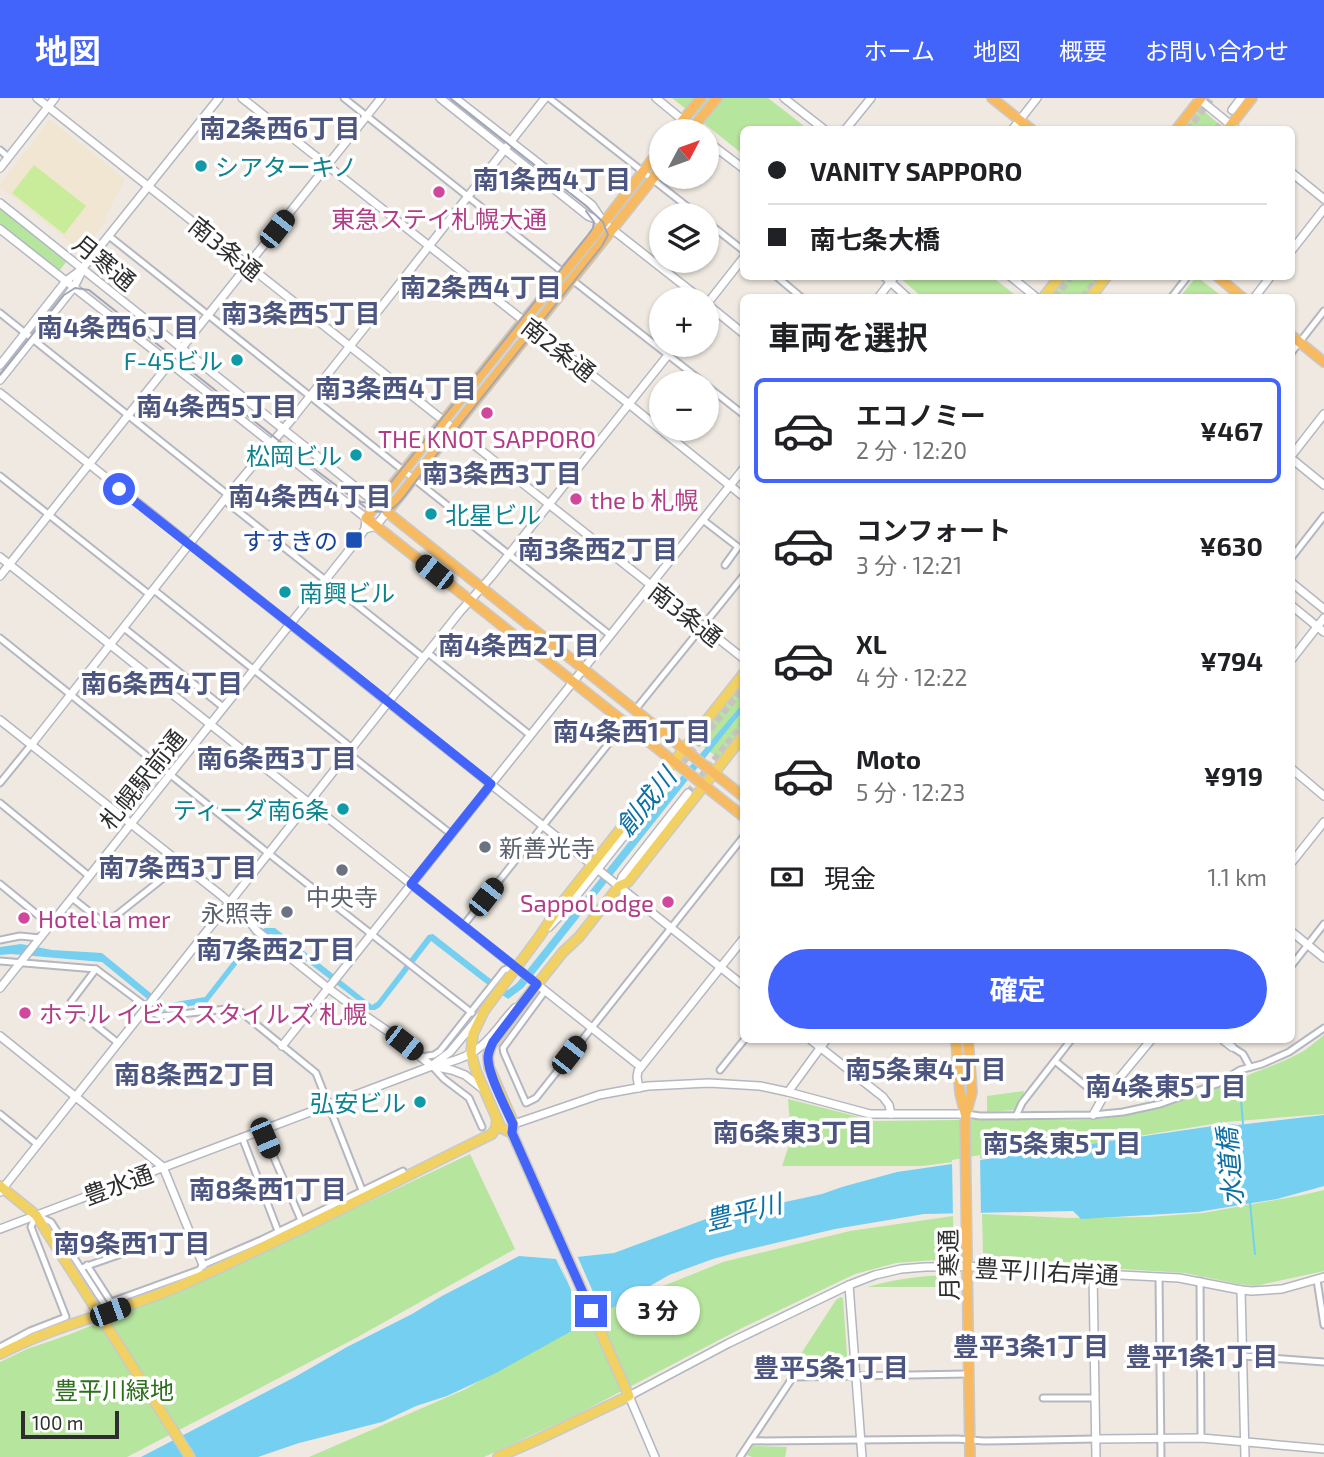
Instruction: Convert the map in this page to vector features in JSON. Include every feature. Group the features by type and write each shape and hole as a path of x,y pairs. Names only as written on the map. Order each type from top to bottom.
{"highway":[{"path":"684,119 701,98"},
{"path":"701,119 717,98"},
{"path":"992,98 1027,126"},
{"path":"1233,126 1252,98"},
{"path":"1179,126 1200,99"},
{"path":"366,518 564,273 649,163"},
{"path":"387,512 649,183"},
{"path":"1222,280 1238,294"},
{"path":"1295,339 1324,362"},
{"name":"月寒通","path":"387,512 740,794"},
{"name":"月寒通","path":"366,518 740,814"},
{"name":"月寒通","path":"956,1043 965,1119 970,1457"},
{"name":"月寒通","path":"965,1119 972,1092 968,1043"}],"main road":[{"path":"1046,294 1057,280"},
{"path":"1093,294 1104,280"},
{"path":"513,1128 501,1128 471,1053 473,1034 484,1011 511,976 520,970 561,904 598,869 673,761 740,678"},
{"path":"498,1457 537,1440 627,1393 513,1128 491,1073 488,1056 493,1042 563,952 579,937 615,883 628,881 740,740"},
{"path":"0,1354 37,1337 102,1318 207,1273 492,1134 496,1128 497,1117"},
{"path":"1,1189 36,1215 190,1457"}],"street":[{"name":"南3条通","path":"37,98 740,656"},
{"path":"0,168 55,98"},
{"path":"0,365 66,281 82,269 219,98"},
{"name":"南2条通","path":"242,98 740,494"},
{"path":"344,98 649,340"},
{"path":"0,576 381,98"},
{"path":"440,98 588,216 604,222"},
{"path":"455,98 592,205 612,229 686,287"},
{"path":"0,783 547,98 649,177"},
{"path":"656,98 682,119"},
{"path":"784,98 820,126"},
{"path":"848,126 871,98"},
{"path":"1015,126 1037,98"},
{"path":"1232,110 1241,98"},
{"path":"1200,99 1230,126"},
{"path":"0,150 8,157"},
{"path":"719,150 740,166"},
{"path":"1295,175 1324,199"},
{"path":"665,189 683,203"},
{"name":"月寒通","path":"0,203 387,512"},
{"path":"1295,246 1324,209"},
{"name":"月寒通","path":"0,229 366,518"},
{"path":"719,231 740,248"},
{"path":"109,236 610,635"},
{"path":"719,289 740,262"},
{"path":"0,380 74,287 82,269"},
{"path":"781,280 797,294"},
{"path":"892,280 904,294"},
{"path":"1015,280 1032,294"},
{"path":"1174,294 1185,280"},
{"path":"1295,339 1324,311"},
{"path":"0,313 129,415 325,579 530,735"},
{"path":"719,314 740,331"},
{"path":"1,1189 666,357"},
{"path":"670,357 688,371"},
{"path":"0,394 740,983"},
{"path":"719,396 740,412"},
{"path":"1295,453 1324,414"},
{"path":"1295,460 1324,485"},
{"path":"282,1046 740,473"},
{"path":"0,476 253,670 451,834"},
{"path":"366,518 365,529 376,526 387,512"},
{"path":"1295,553 1324,516"},
{"path":"703,520 738,547 725,565"},
{"name":"札幌駅前通","path":"0,988 365,529"},
{"path":"0,557 641,1067"},
{"path":"635,710 740,580"},
{"path":"1295,585 1324,609"},
{"path":"1295,608 1321,629"},
{"path":"1295,656 1321,629 1324,618"},
{"path":"124,628 223,708"},
{"path":"0,638 472,1013"},
{"path":"0,720 230,903 256,930 332,983 432,1066 469,1098 482,1127"},
{"path":"463,926 625,723"},
{"path":"1295,772 1324,796"},
{"path":"598,869 670,778"},
{"path":"615,883 688,793"},
{"path":"0,803 89,876"},
{"path":"1295,858 1324,822"},
{"path":"538,985 503,1048 526,1103 536,1098 740,841"},
{"path":"72,898 104,923 181,864"},
{"path":"0,884 50,925"},
{"path":"1295,961 1324,924"},
{"path":"1295,935 1324,958"},
{"path":"0,940 20,936 40,938"},
{"path":"639,1088 637,1073 641,1067 740,944"},
{"path":"0,961 96,969 162,1016 236,1008 316,1073 362,1190"},
{"path":"96,969 71,1002 72,1006 118,1043"},
{"path":"421,1057 440,1051 504,970 520,970"},
{"path":"471,1053 524,1001"},
{"path":"432,1066 446,1055 484,1011"},
{"path":"513,1128 589,1098 639,1088 684,1084 760,1086 865,1113 965,1119 980,1116 1093,1115 1123,1112 1160,1104 1217,1084 1240,1070 1289,1052 1324,1028"},
{"path":"0,1036 163,1167 203,1265"},
{"path":"720,1070 742,1043"},
{"path":"815,1043 883,1097 890,1105 891,1114"},
{"path":"788,1092 823,1043"},
{"path":"1016,1116 1022,1104 1069,1043"},
{"path":"1093,1115 1102,1099 1149,1043"},
{"path":"1229,1043 1243,1054 1250,1067"},
{"name":"豊水通","path":"0,1228 471,1053"},
{"path":"1055,1061 1102,1099"},
{"path":"432,1066 465,1075 485,1091"},
{"path":"0,1114 37,1144"},
{"path":"262,1130 300,1220"},
{"path":"242,1138 278,1231"},
{"path":"0,1347 30,1331 66,1317 31,1227 36,1215 51,1222 111,1302 181,1278 203,1265 403,1171"},
{"path":"84,1267 130,1251"},
{"name":"豊平川右岸通","path":"627,1393 849,1285 901,1269 967,1261 1180,1278 1252,1291 1282,1289 1320,1278"},
{"path":"84,1267 104,1304"},
{"path":"1093,1273 1096,1457"},
{"path":"1159,1277 1161,1457"},
{"path":"1320,1278 1324,1325"},
{"path":"1200,1281 1201,1438"},
{"path":"849,1285 862,1457"},
{"path":"1241,1290 1245,1457"},
{"path":"1243,1356 1324,1362"},
{"path":"740,1457 793,1377 968,1374"},
{"path":"627,1393 655,1457"},
{"path":"1043,1398 1094,1398"},
{"path":"751,1441 1201,1438 1324,1449"}],"shaded area":[{"path":"50,120 125,179 105,217 106,221 84,250 79,249 0,187"}],"green space":[{"path":"672,98 768,98 804,126 740,126 740,152 719,135 719,119 699,119"},
{"path":"1204,111 1221,126 1187,126 1198,112"},
{"path":"34,165 86,206 64,234 12,193"},
{"path":"0,208 67,261 59,271 0,224"},
{"path":"902,280 996,280 1014,294 919,294"},
{"path":"1064,280 1100,280 1088,294 1052,294"},
{"path":"1194,280 1201,280 1219,294 1182,294"},
{"path":"740,686 740,732 718,758 696,741"},
{"path":"1324,1035 1324,1114 1225,1122 1077,1146 922,1166 782,1166 791,1139 788,1099 875,1121 1098,1119 1151,1110 1203,1094 1292,1057"},
{"path":"1024,1091 1014,1110 987,1112 987,1096"},
{"name":"豊平川緑地","path":"470,1154 515,1249 354,1339 127,1457 0,1457 0,1362 204,1280"},
{"path":"1324,1190 1324,1271 1255,1286 1185,1273 1041,1264 983,1254 982,1214 1069,1218 1149,1217 1203,1213"},
{"path":"953,1216 954,1255 948,1255 948,1259 896,1263 855,1274 742,1328 576,1415 484,1457 309,1457 466,1389 583,1318 723,1262 850,1231"},
{"path":"947,1275 955,1282 955,1287 867,1287 907,1278"},
{"path":"841,1297 847,1372 789,1372 836,1300"},
{"path":"753,1446 787,1447 785,1457 752,1457 747,1455"}],"water":[{"path":"740,707 740,714 523,988 508,999 431,941 375,1010 370,1010 271,934 257,939 207,1003 162,1011 102,962 0,955 0,947 21,944 52,950 102,953 164,1004 205,997 254,934 265,928 275,928 372,1005 428,935 433,934 508,990 517,983 674,785"},
{"path":"1324,1115 1324,1186 1277,1199 1198,1212 1081,1219 1073,1211 924,1214 835,1229 713,1259 669,1275 494,1374 382,1422 299,1443 258,1457 141,1457 519,1256 556,1259 567,1282 558,1259 614,1253 706,1219 822,1194 897,1172 1227,1124"}],"pier":[{"path":"980,1155 981,1217 953,1217 952,1160"},
{"path":"576,1253 604,1317 587,1327 556,1255"}],"waterway":[{"name":"水道橋","path":"1239,1076 1243,1124"},
{"name":"水道橋","path":"1250,1203 1255,1254"}],"tunnel":[{"path":"1190,126 1212,98"},
{"path":"1219,126 1232,110"},
{"path":"1058,294 1068,280"},
{"path":"1086,294 1097,280"},
{"path":"670,778 740,692"},
{"path":"688,793 740,728"}],"tram line":[{"path":"0,375 64,295 75,288 89,290 369,510 378,512 391,509 402,500 608,235 603,222 585,205 450,98"},
{"path":"357,499 370,503 380,496 588,235 594,222 586,211"}],"place":[{"name":"シアターキノ","path":"201,166"},
{"name":"東急ステイ札幌大通","path":"439,192"},
{"name":"F-45ビル","path":"237,360"},
{"name":"THE KNOT SAPPORO","path":"487,413"},
{"name":"松岡ビル","path":"356,455"},
{"name":"the b 札幌","path":"576,499"},
{"name":"北星ビル","path":"431,514"},
{"name":"すすきの","path":"354,540"},
{"name":"南興ビル","path":"285,592"},
{"name":"ティーダ南6条","path":"343,809"},
{"name":"新善光寺","path":"485,847"},
{"name":"中央寺","path":"342,870"},
{"name":"SappoLodge","path":"668,902"},
{"name":"永照寺","path":"287,912"},
{"name":"Hotel la mer","path":"24,918"},
{"name":"ホテル イビス スタイルズ 札幌","path":"25,1013"},
{"name":"弘安ビル","path":"420,1102"}],"district":[{"name":"南2条西6丁目","path":"280,127"},
{"name":"南1条西4丁目","path":"552,178"},
{"name":"南2条西4丁目","path":"481,286"},
{"name":"南3条西5丁目","path":"301,312"},
{"name":"南4条西6丁目","path":"118,326"},
{"name":"南3条西4丁目","path":"396,387"},
{"name":"南4条西5丁目","path":"217,405"},
{"name":"南3条西3丁目","path":"502,472"},
{"name":"南4条西4丁目","path":"310,495"},
{"name":"南3条西2丁目","path":"598,548"},
{"name":"南4条西2丁目","path":"519,644"},
{"name":"南6条西4丁目","path":"162,682"},
{"name":"南4条西1丁目","path":"632,730"},
{"name":"南6条西3丁目","path":"277,757"},
{"name":"南7条西3丁目","path":"178,866"},
{"name":"南7条西2丁目","path":"276,948"},
{"name":"南5条東4丁目","path":"926,1068"},
{"name":"南8条西2丁目","path":"195,1073"},
{"name":"南4条東5丁目","path":"1166,1085"},
{"name":"南6条東3丁目","path":"793,1131"},
{"name":"南5条東5丁目","path":"1062,1142"},
{"name":"南8条西1丁目","path":"268,1188"},
{"name":"南9条西1丁目","path":"132,1242"},
{"name":"豊平3条1丁目","path":"1031,1345"},
{"name":"豊平1条1丁目","path":"1202,1355"},
{"name":"豊平5条1丁目","path":"831,1366"}],"route":[{"path":"119,489 491,784 411,884 537,984 493,1042 488,1062 513,1124 512,1133 591,1311"}],"water label":[{"name":"創成川","path":"645,801"},
{"name":"豊平川","path":"743,1211"}]}
